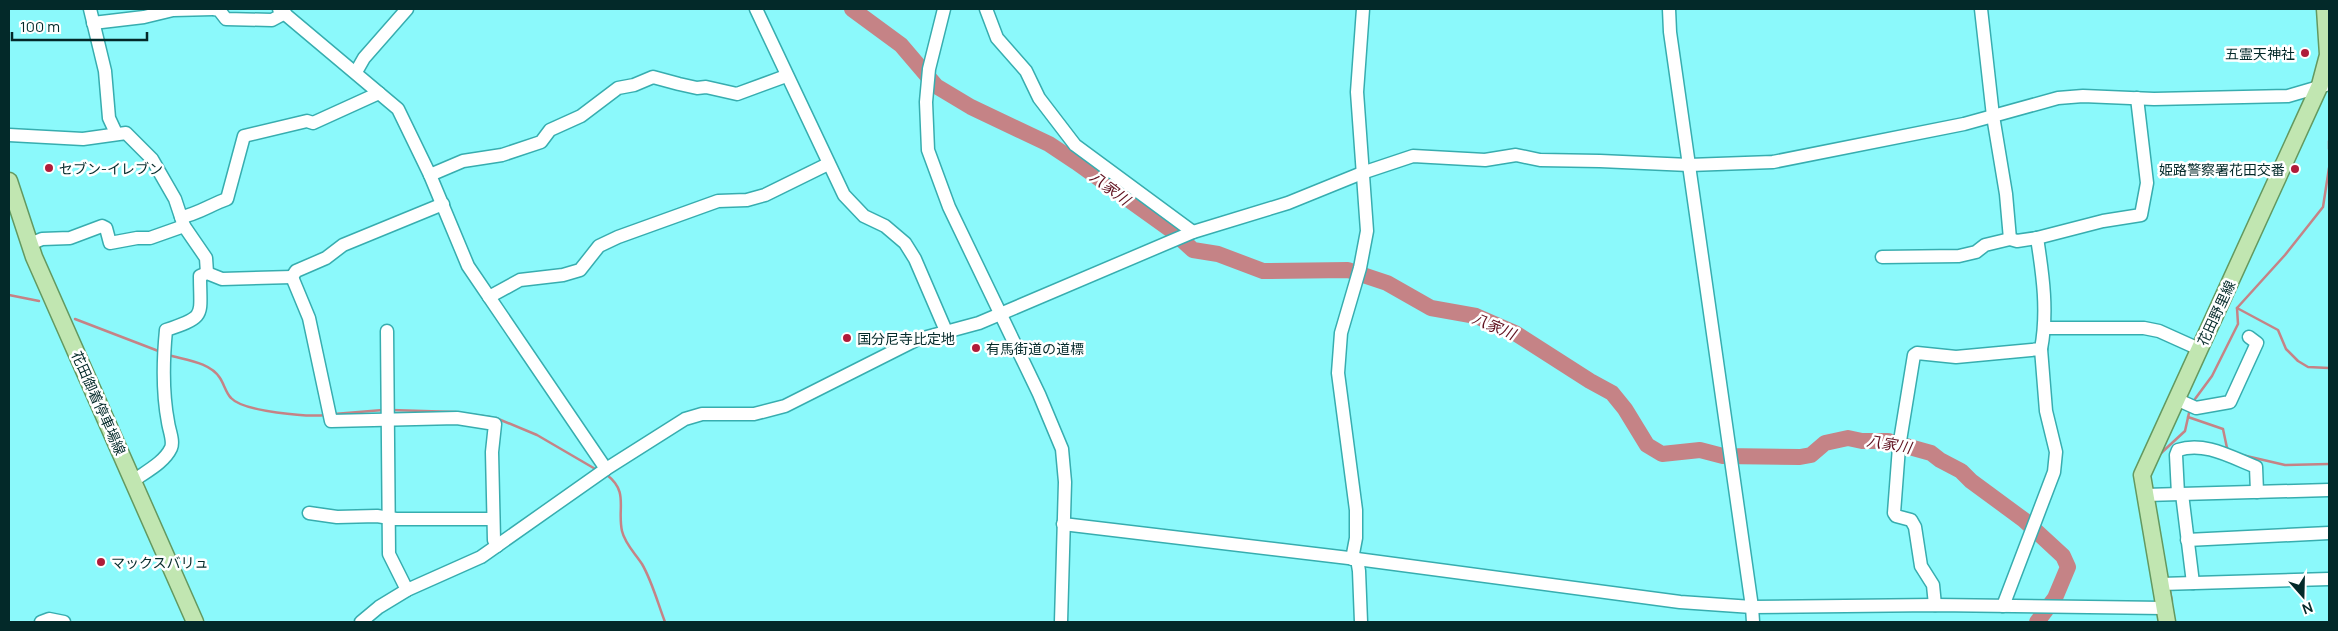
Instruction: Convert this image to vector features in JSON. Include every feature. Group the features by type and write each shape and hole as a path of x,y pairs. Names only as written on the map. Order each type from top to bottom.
{"main road":[{"name":"花田野里線","path":"2166,615 2142,475 2199,349 2325,84 2328,55 2325,9"},
{"name":"花田御着停車場線","path":"9,181 30,244 195,622"}],"street":[{"path":"90,9 105,71 110,118 116,133"},
{"path":"93,23 144,17 174,10 213,9 219,10 226,19 272,20 282,11 356,72 398,109 430,174 468,266 606,469"},
{"path":"356,72 364,58 407,9"},
{"path":"756,9 786,76 844,195 864,216 885,226 905,243 915,259 946,331"},
{"path":"944,9 929,69 926,102 928,150 949,207 1039,394 1062,449 1065,482 1062,622"},
{"path":"986,9 997,38 1026,71 1039,98 1075,145 1193,232"},
{"path":"1361,622 1359,571 1354,559 1356,510 1338,373 1341,333 1360,268 1367,231 1357,92 1363,9"},
{"path":"1669,9 1670,32 1753,622"},
{"path":"1981,9 1993,116 2006,194 2010,239"},
{"path":"430,174 463,161 502,155 541,142 550,130 580,116 618,88 634,85 653,77 698,88 706,87 737,94 786,76"},
{"path":"361,622 379,607 407,590 481,557 606,469 685,419 702,414 754,414 785,406 916,340 1000,315 1193,232 1288,202 1362,173 1413,156 1485,160 1516,155 1540,160 1689,165 1773,162 1964,124 2058,98 2083,96 2137,98 2288,96 2325,84"},
{"path":"30,244 42,239 70,238 102,226 106,228 110,243 137,238 150,238 182,222 188,216 207,206 227,199 244,136 307,121 313,124 379,93"},
{"path":"1882,257 1959,256 1976,252 1985,245 2010,239 2017,241 2037,238 2103,221 2142,215 2147,183 2137,98"},
{"path":"9,134 82,139 126,133 152,159 175,199 182,222 206,258 208,273"},
{"path":"489,297 520,280 563,275 580,270 599,246 618,237 718,201 747,200 764,195 828,164"},
{"path":"292,278 296,271 326,258 343,245 369,236 376,230 443,204"},
{"path":"2003,606 2054,472 2056,452 2046,411 2041,349 2045,328 2044,284 2037,238"},
{"path":"133,481 159,463 170,451 172,444 166,414 162,364 166,330 194,320 200,312 200,276 208,273 222,279 292,278"},
{"path":"292,278 309,318 331,421 458,418 495,424 492,452 493,519 494,540 497,546"},
{"path":"2045,328 2144,328 2159,331 2199,349"},
{"path":"387,330 389,554 407,590"},
{"path":"2176,399 2196,408 2230,402 2257,343 2249,337"},
{"path":"1935,605 1933,585 1921,566 1911,520 1896,516 1894,512 1899,447 1914,355 1916,353 1956,357 2041,349"},
{"path":"2193,583 2180,494 2176,455 2178,450 2188,447 2211,449 2256,467 2257,492"},
{"path":"2145,495 2329,490"},
{"path":"309,513 337,517 389,517 396,519 493,519"},
{"path":"1063,524 1354,559 1680,602 1752,607 2003,606 2166,615"},
{"path":"2187,540 2329,533"},
{"path":"2161,584 2329,579"},
{"path":"41,622 49,619 64,622"}],"waterway":[{"name":"八家川","path":"852,9 901,45 936,86 971,107 1049,144 1171,230 1193,250 1218,254 1263,271 1348,270 1387,283 1431,308 1476,316 1515,333 1612,393 1625,409 1647,445 1662,454 1700,450 1723,456 1800,457 1811,455 1825,443 1848,438 1862,441 1888,441 1931,453 1961,471 1971,481 2024,520 2063,556 2068,567 2055,598 2037,622"},
{"path":"2329,141 2329,149"},
{"path":"2329,168 2323,207 2285,255 2237,308 2278,330 2286,349 2298,361 2308,367 2329,368"},
{"path":"9,295 39,301"},
{"path":"2195,399 2212,376 2238,324 2237,308"},
{"path":"75,319 161,352"},
{"path":"168,355 197,362 210,368 220,378 229,396 238,403 262,410 305,415 326,415"},
{"path":"334,414 383,410"},
{"path":"391,410 456,412"},
{"path":"461,413 490,417"},
{"path":"2159,455 2185,431 2189,413"},
{"path":"2188,417 2223,429 2227,448 2230,451"},
{"path":"496,418 537,435 597,470"},
{"path":"2242,455 2285,465 2329,464"},
{"path":"607,475 614,481 620,494 623,536 646,571 665,622"},
{"path":"2170,591 2172,601"}],"place":[{"name":"五霊天神社","path":"2305,53"},
{"name":"セブン-イレブン","path":"49,168"},
{"name":"姫路警察署花田交番","path":"2295,169"},
{"name":"国分尼寺比定地","path":"847,338"},
{"name":"有馬街道の道標","path":"976,348"},
{"name":"マックスバリュ","path":"101,562"}]}
